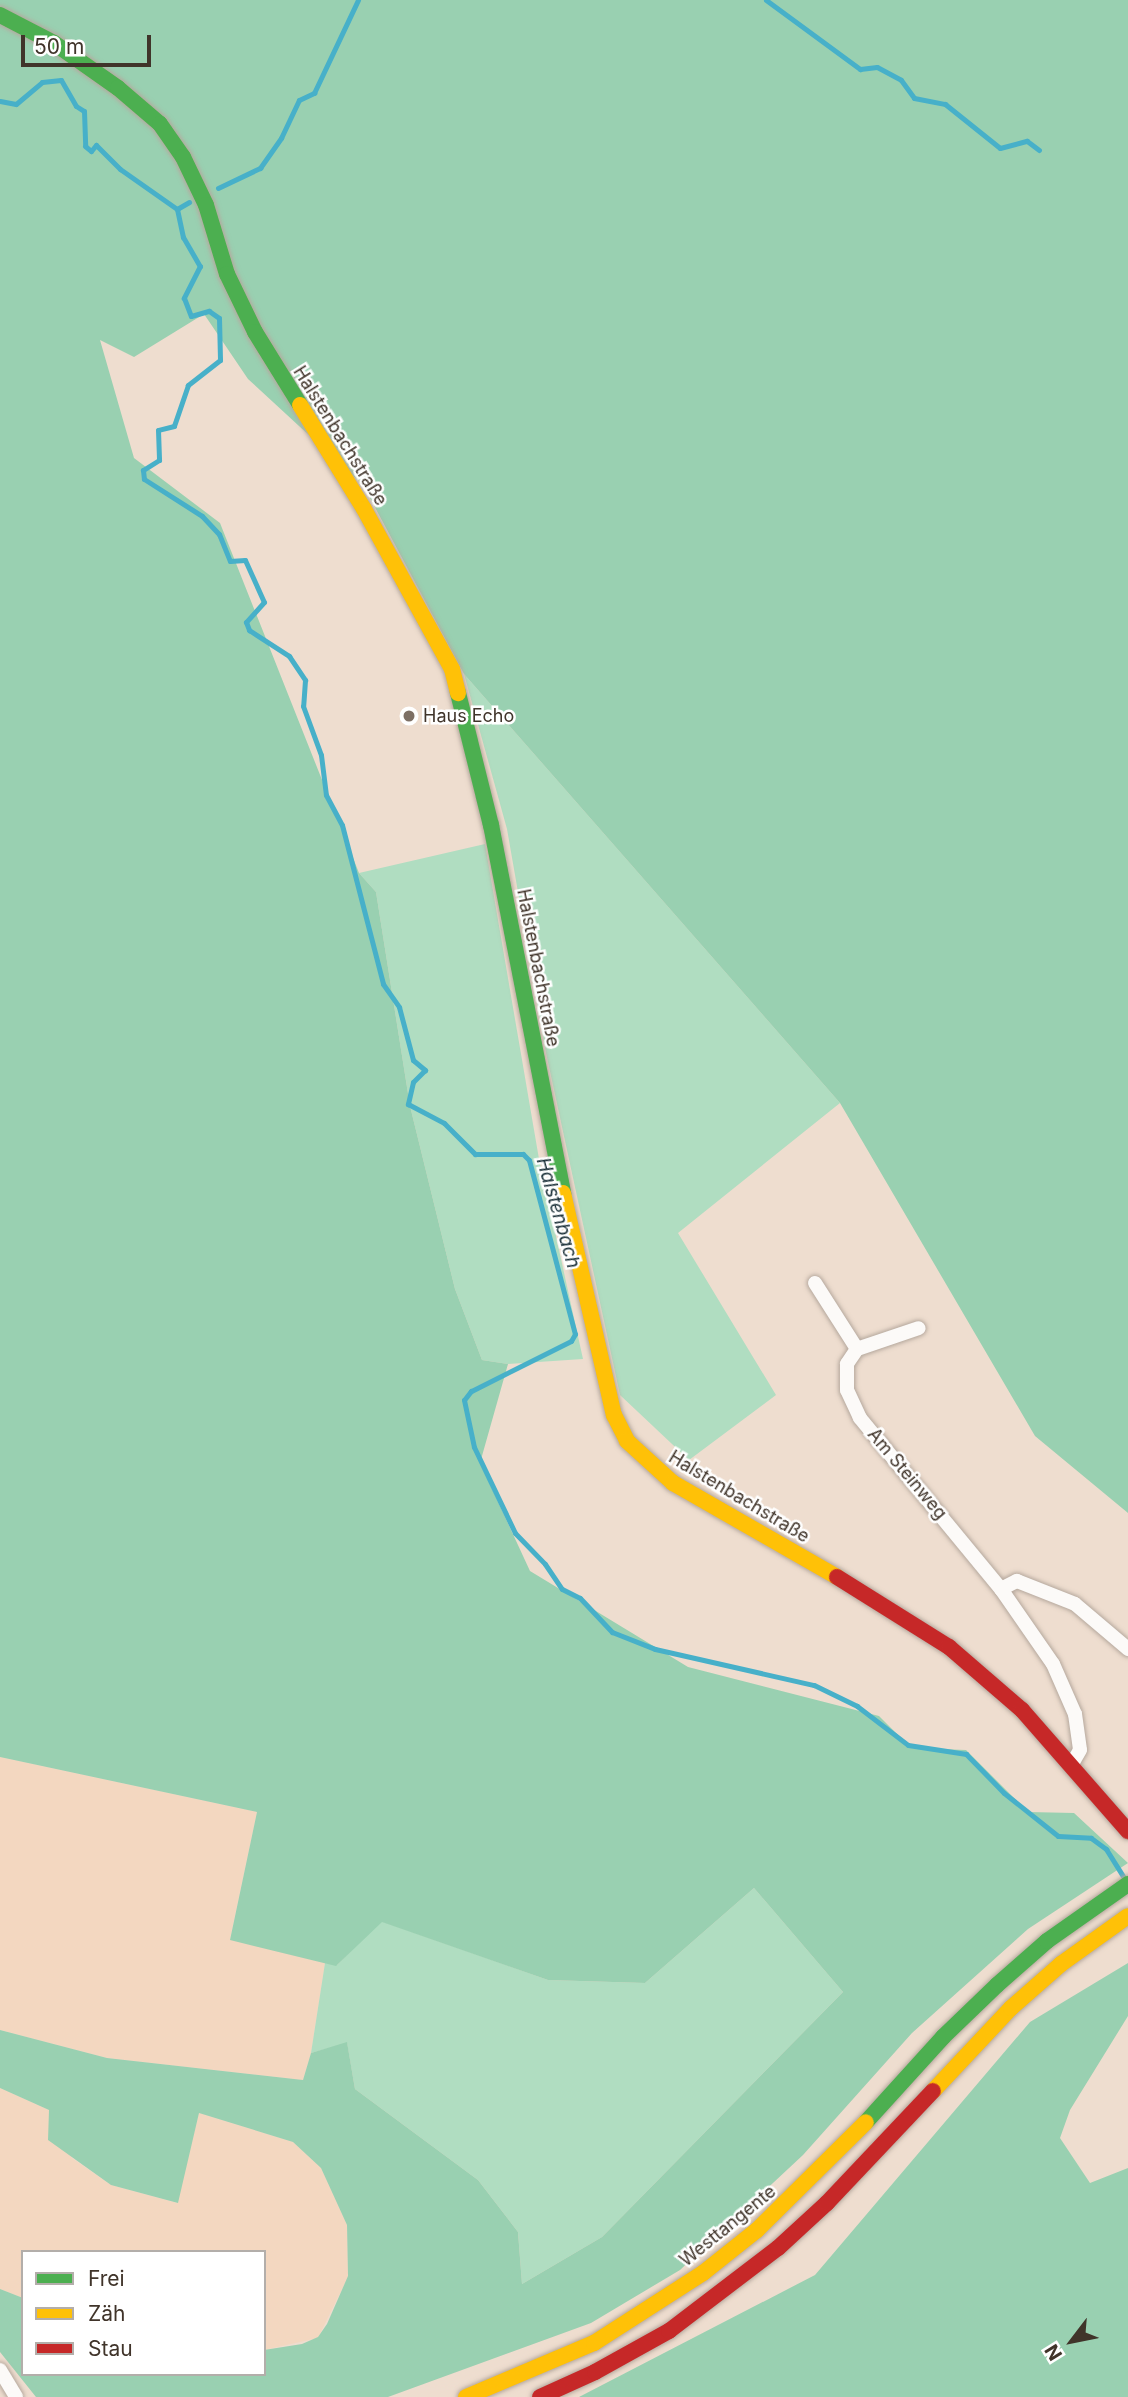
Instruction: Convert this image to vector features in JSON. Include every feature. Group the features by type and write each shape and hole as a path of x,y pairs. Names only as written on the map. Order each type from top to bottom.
{"main road":[{"name":"Halstenbachstraße","path":"0,15 54,43 118,88 160,124 183,157 206,205 227,274 254,332 363,509 452,669 491,825 552,1147 614,1415 627,1441 646,1462 673,1483 855,1588 949,1647 1022,1710 1128,1831"},
{"name":"Westtangente","path":"466,2397 594,2343 703,2273 757,2230 842,2149 963,2017 1047,1941 1128,1884"},
{"path":"540,2397 595,2372 668,2331 778,2248 827,2203 983,2036 1061,1964 1128,1916"}],"street":[{"path":"815,1283 858,1349 919,1328"},
{"name":"Am Steinweg","path":"858,1349 847,1364 847,1390 860,1418 1001,1589 1053,1664 1075,1714 1080,1750 1072,1764"},
{"path":"1001,1589 1017,1581 1075,1604 1128,1649"},
{"path":"0,2370 16,2397"}],"shaded area":[{"path":"0,1757 257,1812 230,1939 325,1963 311,2053 303,2080 107,2058 0,2030"},
{"path":"0,2088 49,2110 72,2158 111,2185 177,2203 199,2113 293,2142 321,2168 347,2225 348,2277 318,2338 266,2350 266,2250 21,2250 21,2297 0,2289"}],"green space":[{"path":"0,0 1128,0 1128,1513 1035,1436 840,1103 464,674 363,485 248,379 204,314 134,357 100,340 134,458 220,523 359,873 376,892 410,1106 455,1289 482,1360 508,1364 480,1463 530,1571 688,1667 879,1716 911,1748 966,1750 1028,1812 1074,1813 1128,1863 1028,1929 912,2033 803,2155 680,2270 591,2323 388,2397 36,2397 0,2352 0,2289 21,2297 21,2376 266,2376 266,2350 302,2344 318,2337 327,2324 348,2276 347,2225 321,2168 293,2142 199,2113 178,2203 111,2185 48,2140 49,2110 0,2088 0,2030 107,2058 303,2080 311,2053 347,2042 355,2089 478,2180 518,2232 522,2284 602,2237 843,1992 754,1888 645,1983 548,1980 382,1922 336,1966 230,1940 257,1812 0,1757"},
{"path":"464,674 840,1103 678,1233 776,1395 689,1460 620,1395 546,1053 507,829"},
{"path":"485,844 539,1159 583,1359 508,1364 482,1360 455,1289 410,1106 376,892 359,873"},
{"path":"754,1888 843,1992 602,2237 522,2284 518,2232 478,2180 355,2089 347,2043 311,2053 325,1963 337,1965 381,1921 548,1980 645,1983"},
{"path":"1128,1963 1128,2016 1070,2110 1060,2138 1090,2183 1128,2168 1128,2397 579,2397 815,2275 1030,2022"}],"waterway":[{"path":"218,188 260,168 281,138 299,100 314,93 358,0"},
{"path":"766,0 860,69 877,67 901,80 914,98 945,104 1000,148 1027,141 1039,150"},
{"path":"0,101 16,104 42,82 61,80 76,106 84,111 85,146 91,151 96,145 120,169 177,209"},
{"path":"177,209 189,202"},
{"name":"Halstenbach","path":"177,209 183,237 200,266 184,298 191,316 209,311 219,318 220,360 188,385 174,426 158,430 159,460 143,470 144,479 202,516 219,534 230,561 245,560 264,602 246,622 249,630 289,656 305,680 303,706 321,755 326,795 342,825 383,984 399,1007 413,1060 425,1070 413,1082 408,1104 444,1123 475,1154 523,1154 529,1160 575,1334 571,1341 471,1391 464,1400 474,1447 515,1533 545,1564 562,1589 580,1598 612,1632 655,1649 814,1685 857,1706 908,1745 966,1754 1004,1793 1058,1836 1091,1838 1106,1849 1123,1876"}],"traffic: fast":[{"path":"0,15 54,43 118,88 160,124 183,157 206,205 227,274 255,332 300,405"},
{"path":"458,693 491,825 563,1193"},
{"path":"866,2122 943,2037 997,1985 1047,1941 1128,1884"}],"traffic: slow":[{"path":"300,405 364,509 452,669 458,693"},
{"path":"563,1193 614,1415 627,1441 673,1483 837,1577"},
{"path":"933,2091 1011,2008 1061,1964 1128,1916"},
{"path":"466,2397 594,2343 703,2273 757,2230 866,2122"}],"traffic: jam":[{"path":"837,1577 949,1647 1022,1710 1128,1831"},
{"path":"540,2397 595,2372 669,2331 778,2248 827,2203 933,2091"}],"place":[{"name":"Haus Echo","path":"409,716"}]}
